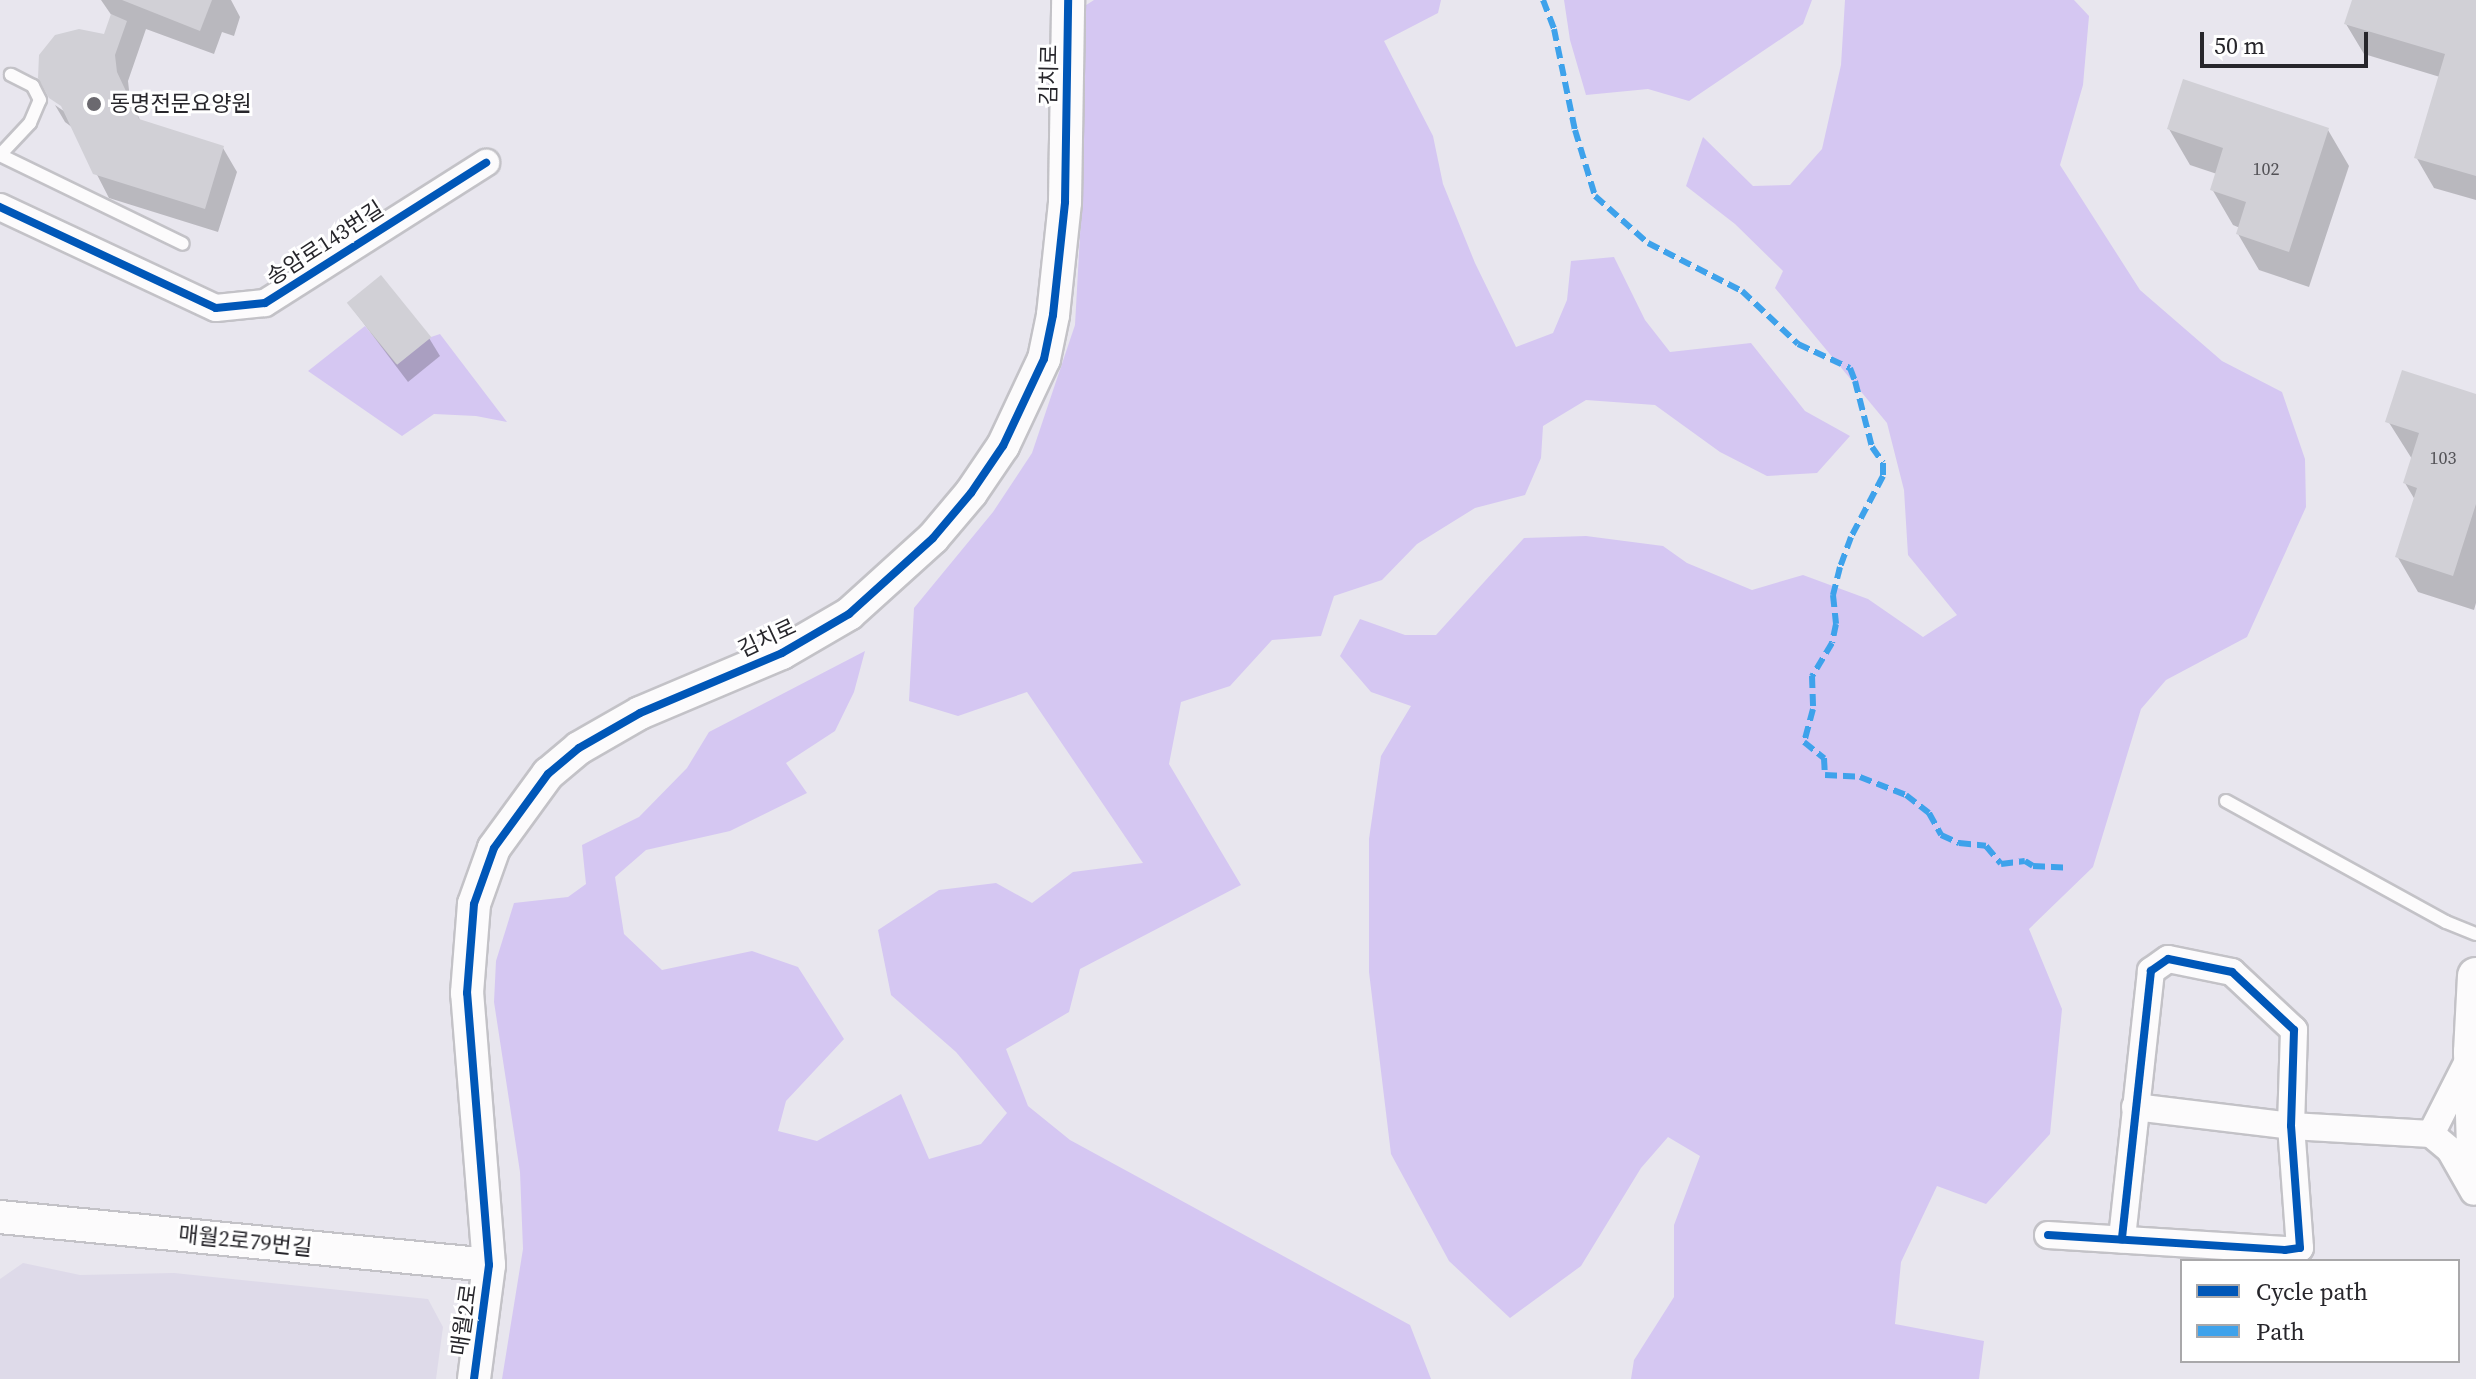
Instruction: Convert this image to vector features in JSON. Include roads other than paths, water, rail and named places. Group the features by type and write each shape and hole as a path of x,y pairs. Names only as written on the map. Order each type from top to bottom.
{"main road":[{"path":"2476,976 2472,1052 2476,1178"}],"street":[{"name":"김치로","path":"489,1265 467,993 474,904 494,848 548,774 579,748 640,713 782,653 849,614 933,538 971,493 1003,446 1044,359 1053,315 1065,202 1068,0"},
{"name":"송암로143번길","path":"0,207 216,308 265,303 486,163"},
{"path":"2048,1235 2285,1250 2300,1248 2291,1126 2294,1030 2232,972 2168,959 2151,971 2122,1239"},
{"path":"2431,1134 2472,1052"},
{"path":"2135,1107 2291,1126 2431,1134 2450,1150 2476,1195"},
{"name":"매월2로79번길","path":"0,1217 489,1265"},
{"name":"매월2로","path":"474,1379 489,1265"}],"lane":[{"path":"11,75 33,86 40,100 30,123 0,155 183,244"},
{"path":"2226,801 2446,922 2476,934"}],"place":[{"name":"동명전문요양원","path":"94,104"}]}
